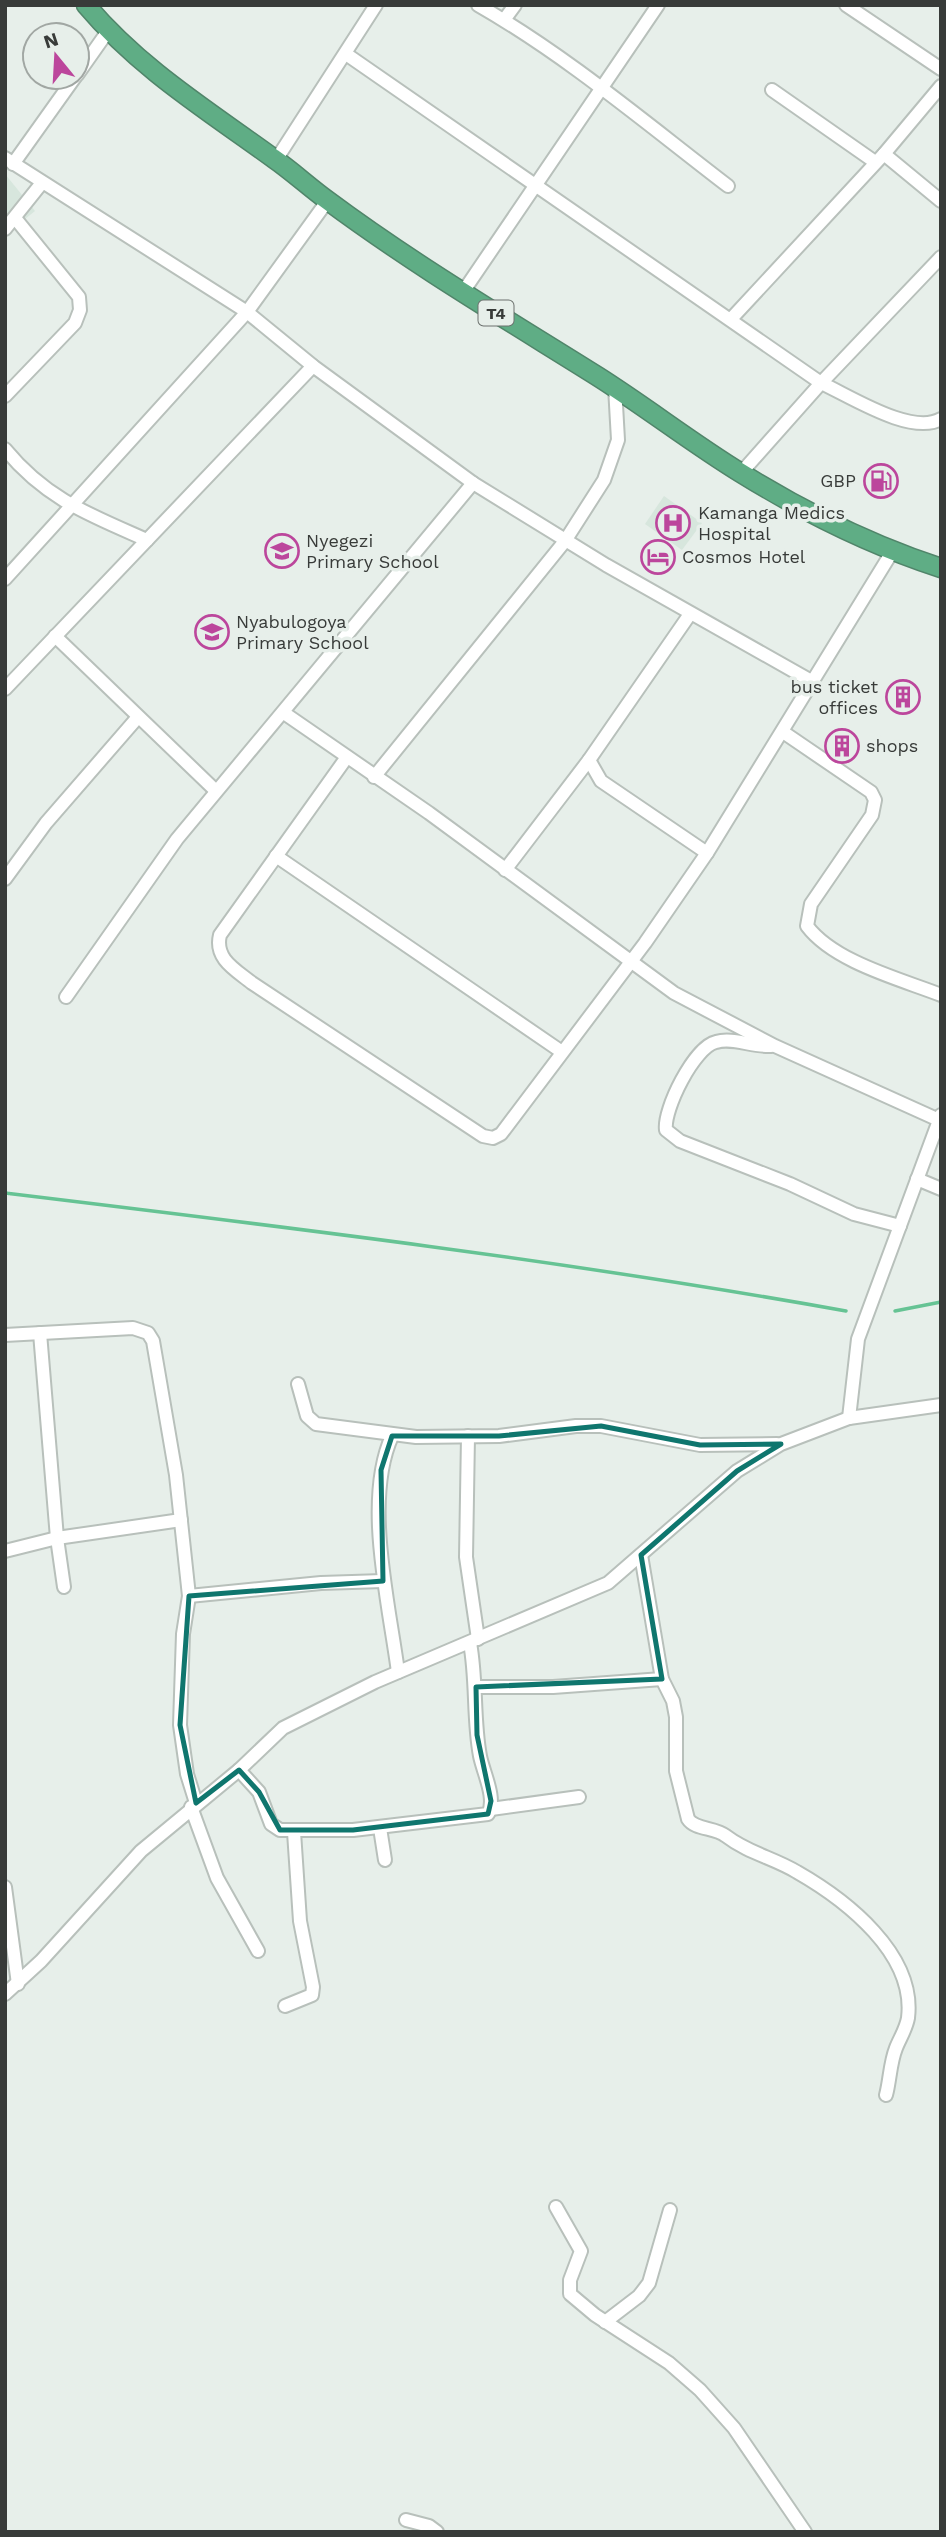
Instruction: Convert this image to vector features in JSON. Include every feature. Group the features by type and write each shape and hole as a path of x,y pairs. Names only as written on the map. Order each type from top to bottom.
{"highway":[{"name":"T4","path":"86,5 108,32 169,85 328,200 463,292 615,387 741,474 809,513 892,552 941,568"}],"street":[{"path":"276,160 376,5"},
{"path":"478,5 504,20 599,88 728,186"},
{"path":"504,20 515,5"},
{"path":"463,292 599,88 658,5"},
{"path":"854,7 941,69"},
{"path":"91,55 108,32"},
{"path":"345,54 821,383 907,423 923,425 941,419"},
{"path":"731,319 880,158 941,86"},
{"path":"772,90 880,158 941,201"},
{"path":"64,91 9,161 41,184 89,209 247,312 313,366 473,483 565,541 813,682"},
{"path":"5,229 41,184"},
{"path":"5,579 247,312 328,200"},
{"path":"5,397 75,323 80,310 79,297 15,218"},
{"path":"741,474 821,383 941,257"},
{"path":"5,689 313,366"},
{"path":"374,777 565,541 613,459 618,440 615,387"},
{"path":"5,449 43,489 69,506 147,540"},
{"path":"66,997 177,839 473,483"},
{"path":"346,757 219,940 225,961 252,983 488,1138 501,1134 629,963 707,853 892,552"},
{"path":"505,870 589,760 690,614"},
{"path":"55,636 216,790"},
{"path":"284,713 505,870 629,963 685,999 775,1046 940,1117 858,1339 849,1418"},
{"path":"5,879 46,823 138,717"},
{"path":"783,732 871,792 875,800 872,815 811,904 807,926 825,946 941,995"},
{"path":"589,760 601,781 707,853"},
{"path":"276,856 562,1052"},
{"path":"775,1046 726,1040 711,1042 689,1065 666,1119 666,1130 689,1145 790,1184 853,1214 900,1226"},
{"path":"917,1179 941,1189"},
{"path":"5,1335 133,1328 148,1333 155,1348 167,1415 189,1595 182,1646 180,1725 187,1774 193,1805 217,1878 258,1951"},
{"path":"40,1333 57,1538 64,1587"},
{"path":"298,1384 307,1416 316,1424 343,1425 393,1436 499,1436 576,1426 627,1430 700,1445 780,1444"},
{"path":"5,1994 18,1984 103,1889 193,1805 239,1770 283,1728 398,1672 608,1583 737,1471 780,1444 849,1418 941,1405"},
{"path":"393,1436 381,1470 383,1581 398,1672"},
{"path":"239,1770 260,1792 275,1828 293,1832 380,1828 488,1814 491,1809 477,1735 474,1641 466,1557 468,1436"},
{"path":"5,1551 57,1538 181,1520"},
{"path":"641,1555 662,1679 673,1701 676,1771 690,1822 721,1832 743,1849 795,1870 825,1890 853,1913 896,1962 906,1987 908,2017 895,2049 886,2095"},
{"path":"189,1595 321,1583 383,1581"},
{"path":"476,1687 552,1687 662,1679"},
{"path":"491,1809 579,1797"},
{"path":"380,1828 385,1860"},
{"path":"285,2006 312,1995 313,1987 300,1921 293,1832"},
{"path":"5,1887 18,1984"},
{"path":"556,2207 581,2251 570,2280 570,2294 605,2322 669,2363 700,2390 733,2428 805,2532"},
{"path":"605,2322 639,2296 649,2283 670,2210"},
{"path":"406,2520 437,2532"}],"highlighted area":[{"path":"601,1426 700,1445 781,1444 737,1471 641,1555 662,1679 476,1687 477,1735 491,1801 488,1814 353,1830 280,1830 259,1792 239,1770 196,1803 180,1725 189,1596 383,1581 381,1470 392,1436 499,1436"}],"shaded area":[{"path":"5,174 35,211 5,235"},
{"name":"Kamanga Medics Hospital","path":"664,496 702,523 682,550 645,524"}],"waterway":[{"path":"5,1193 532,1261 846,1311"},
{"path":"895,1311 941,1302"}],"place":[{"name":"GBP","path":"881,481"},
{"name":"Kamanga Medics Hospital","path":"673,523"},
{"name":"Nyegezi Primary School","path":"282,551"},
{"name":"Cosmos Hotel","path":"658,557"},
{"name":"Nyabulogoya Primary School","path":"212,632"},
{"name":"bus ticket offices","path":"903,697"},
{"name":"shops","path":"842,746"}]}
